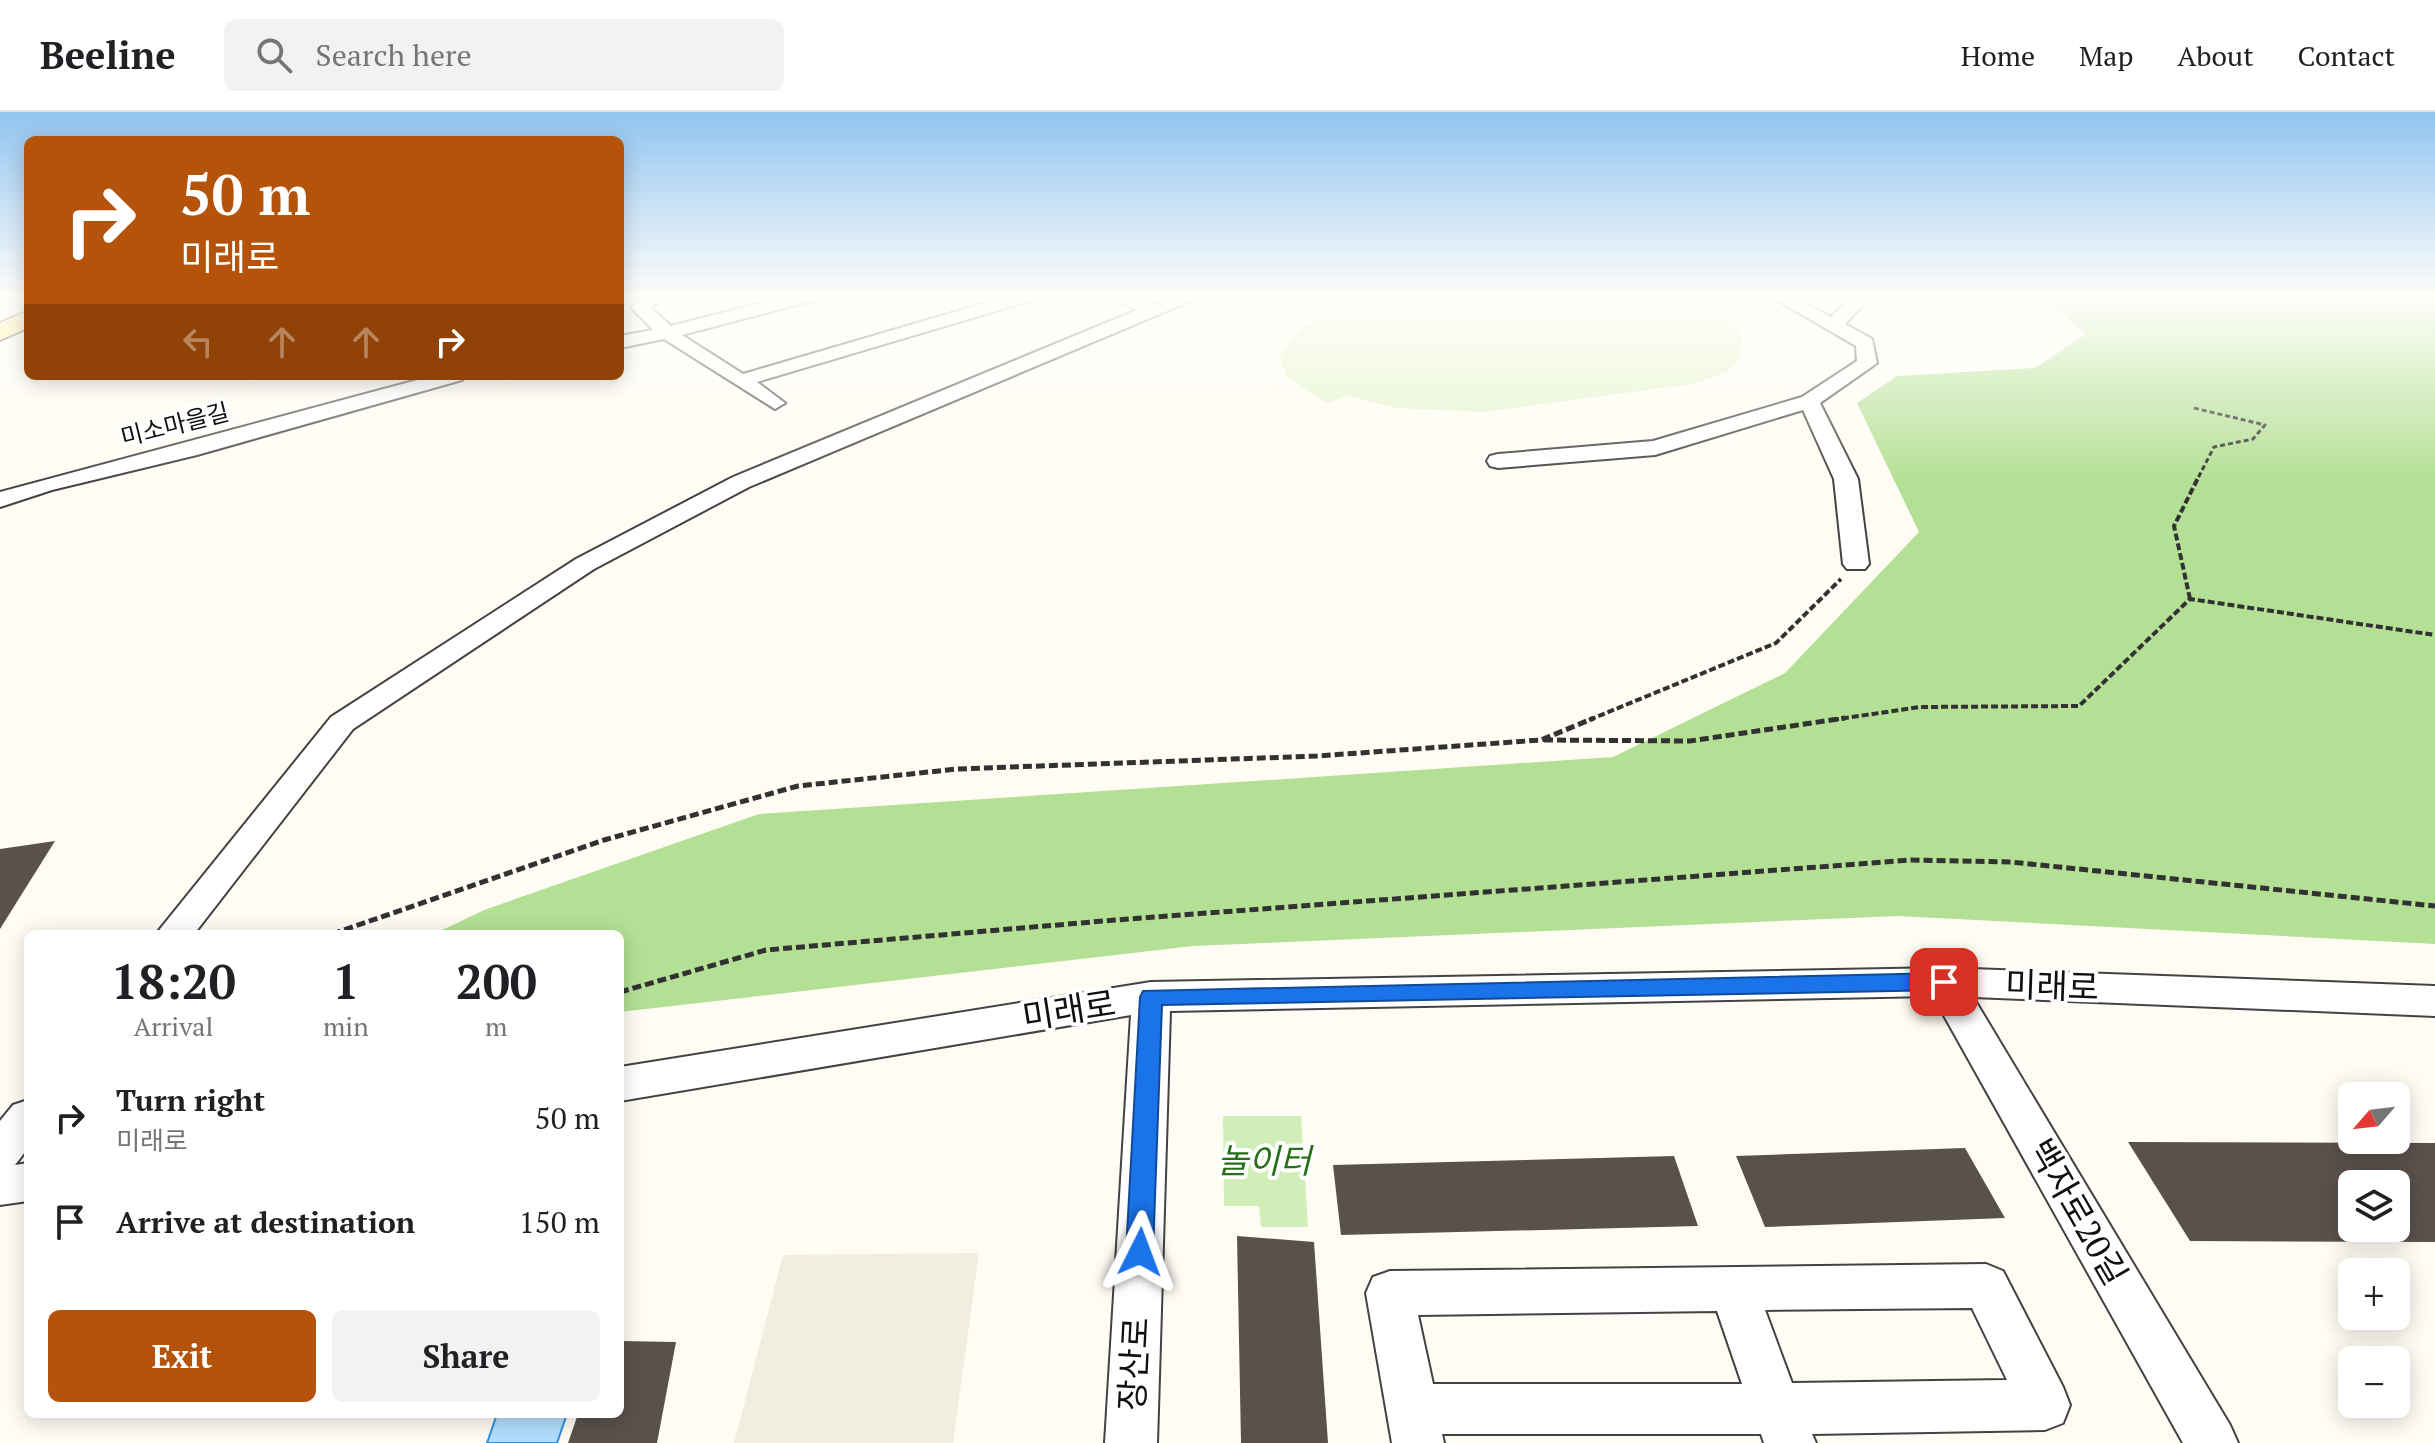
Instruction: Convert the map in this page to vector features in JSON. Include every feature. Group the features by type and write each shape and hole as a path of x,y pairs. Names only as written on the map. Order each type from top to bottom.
{"street":[{"path":"705,358 775,403"},
{"path":"740,381 817,358"},
{"path":"177,930 342,723 585,564 741,482 1038,358"},
{"path":"1498,461 1655,448 1809,401 1867,363 1867,358"},
{"name":"미소마을길","path":"0,500 57,481 189,450 441,380"},
{"path":"1809,401 1846,479 1856,564"},
{"name":"미래로","path":"624,1083 1151,997 1944,982 2435,1001"},
{"name":"백자로20길","path":"1944,982 2212,1443"},
{"name":"장산로","path":"1131,1443 1151,997"},
{"path":"0,1152 24,1122"},
{"path":"0,1186 24,1183"},
{"path":"1986,1286 2045,1405 1783,1426 1416,1426 1390,1293 1986,1286"},
{"path":"1733,1289 1783,1426"}],"path":[{"path":"2190,599 2174,526 2214,447 2253,439 2265,425 2194,408"},
{"path":"1541,740 1776,643 1856,564"},
{"path":"2190,599 2435,635"},
{"path":"344,930 604,840 798,786 957,769 1317,756 1541,740 1690,741 1920,707 2079,706 2190,599"},
{"path":"624,991 766,950 1115,920 1911,860 2011,862 2435,906"}],"green space":[{"path":"1280,358 1738,358 1727,372 1693,384 1483,412 1396,408 1349,396 1327,403 1287,377"},
{"path":"2050,358 2435,358 2435,944 1898,916 1193,946 624,1012 624,930 442,930 484,910 759,814 1613,757 1785,673 1919,532 1857,403 1897,376 2035,368"},
{"name":"놀이터","path":"1223,1116 1301,1116 1308,1227 1261,1227 1259,1206 1224,1206"}],"shaded area":[{"path":"979,1253 953,1443 734,1443 783,1255"}],"water":[{"path":"496,1418 566,1418 557,1443 487,1443"}],"building":[{"path":"55,841 0,929 0,849"},
{"path":"2128,1142 2338,1143 2338,1154 2410,1154 2410,1143 2435,1143 2435,1242 2410,1242 2410,1170 2338,1170 2338,1242 2190,1241"},
{"path":"1965,1148 2005,1218 1765,1227 1736,1156"},
{"path":"1674,1156 1698,1226 1341,1235 1333,1165"},
{"path":"1237,1236 1314,1242 1328,1443 1241,1443"},
{"path":"624,1341 676,1342 657,1443 568,1443 577,1418 624,1418"}],"route":[{"path":"1140,1252 1151,997 1944,982"}]}
